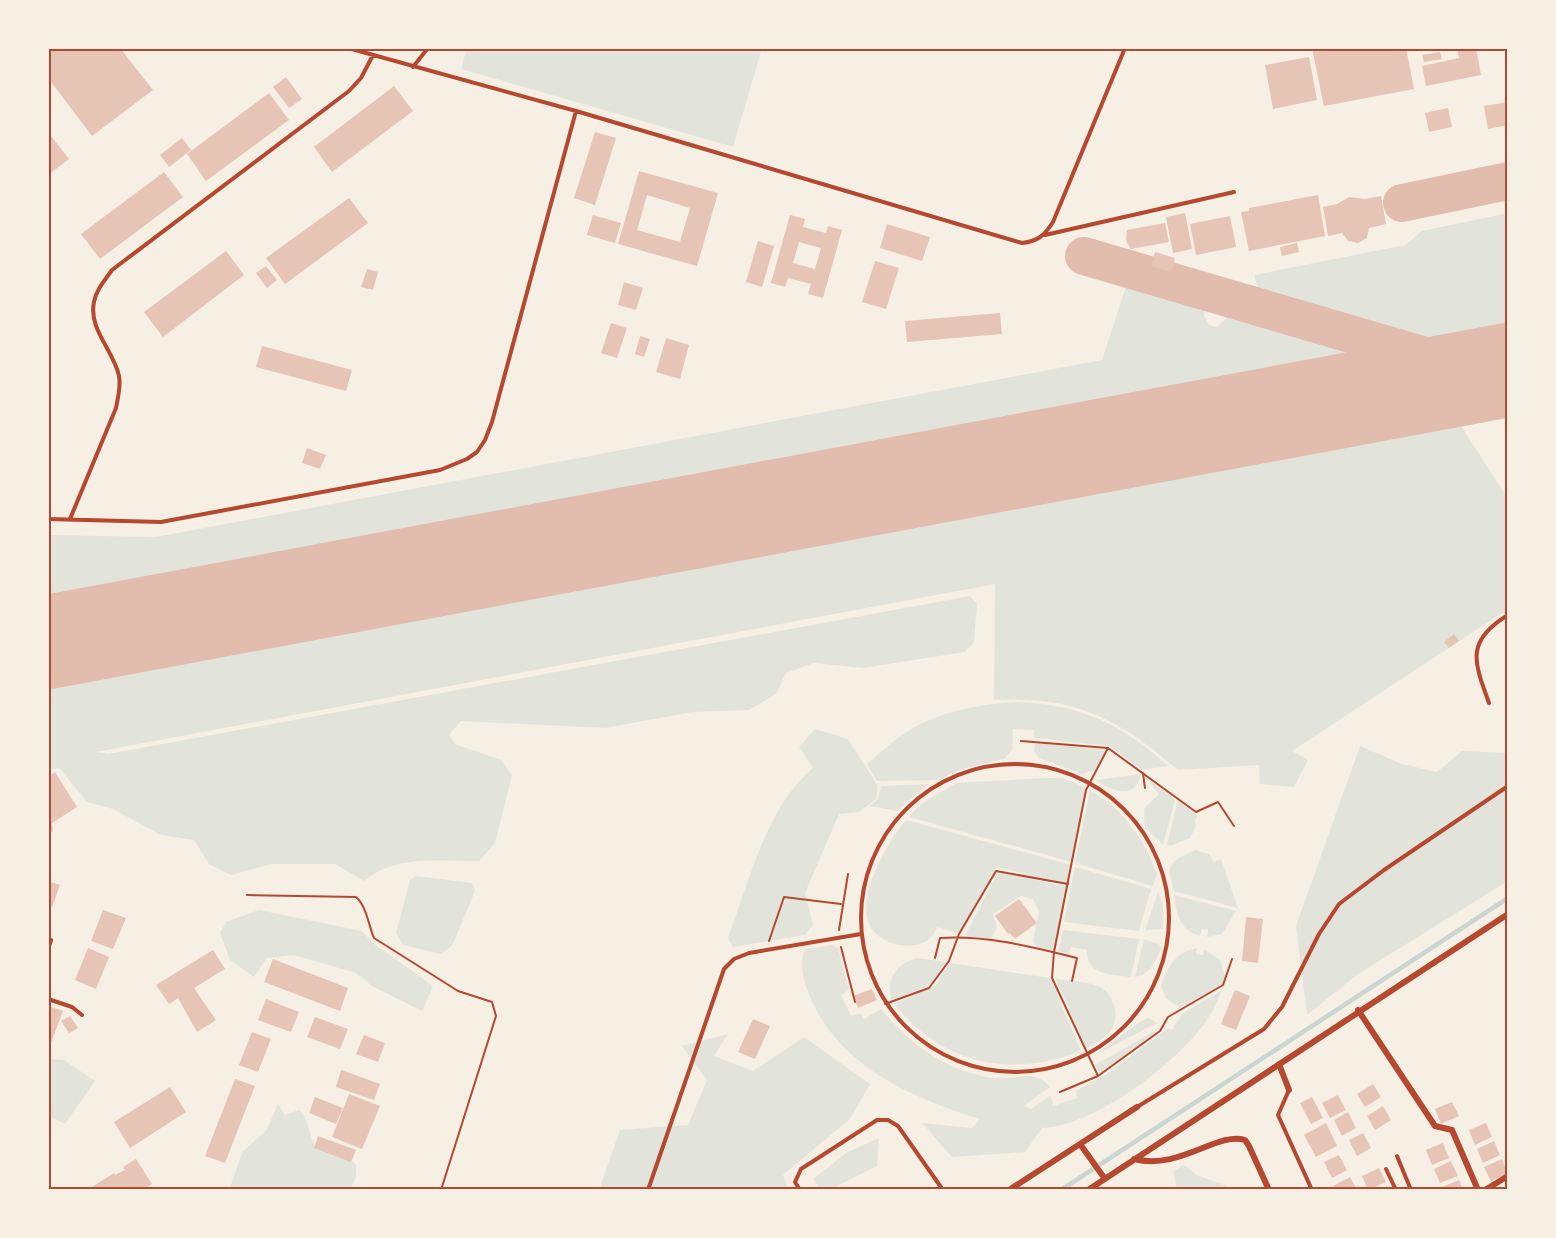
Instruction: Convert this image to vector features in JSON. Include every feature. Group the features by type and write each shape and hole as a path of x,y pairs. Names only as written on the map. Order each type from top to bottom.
{"street":[{"path":"1088,1190 1358,1010 1508,914"},
{"path":"1358,1010 1435,1126 1452,1130 1478,1190"},
{"path":"1280,1064 1289,1090"},
{"path":"1009,1190 1137,1107"},
{"path":"1134,1159 1165,1162 1231,1138 1239,1138 1245,1140 1249,1146 1269,1190"},
{"path":"1080,1144 1105,1179"},
{"path":"1485,1190 1508,1176"}],"lane":[{"path":"348,48 576,111 986,235 1022,243 1035,241 1044,235 1234,192"},
{"path":"413,67 428,48"},
{"path":"1044,235 1067,190 1125,48"},
{"path":"70,519 116,408 120,389 114,361 93,315 96,295 102,284 112,270 349,91 361,78 374,55"},
{"path":"48,519 161,522 440,470 467,459 477,452 492,422 576,111"},
{"path":"1490,703 1475,664 1477,645 1485,632 1508,615"},
{"path":"1019,764 1056,769 1090,783 1120,805 1144,833 1154,849 1166,884 1170,921 1164,958 1144,1003 1115,1036 1086,1055 1066,1064 1030,1072 1002,1072 974,1067 957,1062 924,1044 885,1004 869,970 861,934 862,897 876,852 902,814 930,790 972,770 1019,764"},
{"path":"1137,1107 1264,1029 1281,1007 1319,934 1339,904 1384,870 1508,786"},
{"path":"648,1190 724,969 734,959 766,950 861,934"},
{"path":"48,949 51,940"},
{"path":"48,999 72,1007 82,1015"},
{"path":"1289,1090 1278,1115 1312,1190"},
{"path":"800,1190 795,1182 801,1168 877,1120 888,1120 898,1126 943,1190"},
{"path":"1396,1156 1411,1190"},
{"path":"1386,1169 1396,1190"}],"path":[{"path":"1021,741 1108,748 1196,812 1218,802 1234,826"},
{"path":"1098,1076 1086,1055 1052,978 1054,952 1086,790 1108,748"},
{"path":"1143,773 1145,788"},
{"path":"885,1004 929,988 949,961 959,934 996,871 1068,884"},
{"path":"247,895 356,897 363,903 367,924 374,938 458,991 492,1002 496,1016 441,1190"},
{"path":"766,950 784,897 841,904"},
{"path":"935,958 940,938 962,937 1010,942 1077,958 1071,981"},
{"path":"1060,1092 1098,1076 1160,1031 1168,1017 1223,985 1232,959"}],"shaded area":[{"path":"467,48 762,48 733,147 461,69"},
{"path":"1508,213 1508,334 1430,348 1261,299 1254,275 1405,245 1422,231"},
{"path":"1128,280 1206,300 1204,316 1209,325 1217,327 1236,310 1395,356 48,607 48,535 156,537 1102,360"},
{"path":"1458,421 1508,499 1508,609 1292,751 1308,760 1294,787 1260,784 1259,765 1178,770 1135,737 1094,714 1049,702 994,700 995,584 96,752 108,754 970,596 977,604 974,642 965,652 863,668 814,663 786,673 776,694 749,710 693,712 605,728 461,721 449,735 455,744 501,760 512,775 495,843 479,861 434,860 404,863 390,866 364,881 335,864 271,864 231,875 209,864 194,840 161,835 113,809 87,802 59,768 48,770 48,684"},
{"path":"1017,702 1061,707 1099,719 1133,738 1168,766 1142,770 1110,746 1034,738 1034,730 1013,729 1012,750 1004,759 962,769 938,780 877,781 867,764 904,734 922,723 948,713"},
{"path":"815,729 848,739 878,786 876,799 859,812 839,814 805,893 813,925 805,935 733,947 728,938 771,824 797,784 813,768 799,747"},
{"path":"1035,743 1107,750 1097,770 1082,774 1039,758 1034,751"},
{"path":"1360,746 1402,764 1437,772 1462,751 1508,753 1508,881 1358,974 1307,1015 1296,926"},
{"path":"1141,774 1138,783 1128,791 1115,790 1096,780"},
{"path":"1144,776 1175,799 1163,845 1145,827 1144,808 1159,794"},
{"path":"1062,778 1087,788 1072,862 909,817 921,804 956,783"},
{"path":"929,784 897,811 870,806 878,799 881,786"},
{"path":"1090,790 1112,806 1139,837 1157,874 1153,886 1075,863"},
{"path":"1178,800 1198,816 1190,838 1170,846 1167,845"},
{"path":"906,820 1071,865 1067,884 997,867 961,934 937,927 925,942 905,946 894,944 876,934 870,926 867,901 870,886 883,855"},
{"path":"1195,850 1209,854 1214,862 1221,859 1238,908 1174,891 1170,874 1172,864"},
{"path":"1075,867 1151,889 1139,931 1064,922"},
{"path":"998,871 1067,887 1055,953 1039,949 1033,941 1039,912 1033,899 1021,896 993,914 997,927 990,940 965,936"},
{"path":"416,876 472,883 475,891 452,946 441,954 403,945 396,933 410,880"},
{"path":"1158,892 1163,905 1163,929 1145,930"},
{"path":"1174,895 1236,911 1222,934 1207,937 1208,930 1202,929 1200,936 1188,930 1180,920"},
{"path":"259,910 362,931 373,943 433,986 422,1011 372,986 356,973 294,955 267,958 254,977 230,960 220,933 226,922"},
{"path":"1063,930 1139,939 1131,977 1108,974 1095,969 1088,959 1087,950 1071,947 1068,955 1058,954"},
{"path":"1144,939 1159,944 1161,949 1149,970 1135,977"},
{"path":"832,945 838,948 849,990 841,995 851,1016 860,1013 864,1019 881,1009 921,1048 957,1068 984,1077 1026,1076 1044,1081 1050,1087 1024,1106 1031,1109 1051,1095 1053,1106 1077,1098 1076,1091 1108,1073 1168,1028 1172,1030 1182,1014 1222,990 1210,1015 1197,1032 1180,1051 1136,1088 1087,1116 1063,1125 1042,1128 1025,1152 952,1157 922,1123 972,1128 980,1119 928,1101 880,1076 840,1043 823,1022 810,997 802,961 805,949"},
{"path":"1197,948 1196,954 1203,955 1204,949 1220,960 1227,981 1180,1008 1166,998 1161,986 1173,961 1183,953"},
{"path":"918,958 946,962 933,983 892,1002 890,987 894,974 904,964"},
{"path":"950,963 1050,978 1081,1051 1029,1064 1004,1064 956,1053 934,1041 894,1004 935,986"},
{"path":"1056,979 1097,986 1107,993 1114,1004 1115,1017 1112,1029 1104,1038 1086,1049"},
{"path":"1149,1018 1157,1023 1090,1058 1138,1024"},
{"path":"1160,1028 1155,1034 1101,1074 1095,1065"},
{"path":"728,1034 714,1056 753,1071 804,1037 870,1084 850,1119 783,1175 789,1190 599,1190 620,1130 688,1125 707,1080 682,1046"},
{"path":"48,1059 64,1060 95,1081 65,1124 48,1115"},
{"path":"278,1104 285,1115 299,1110 303,1114 312,1140 318,1148 348,1158 356,1165 356,1177 350,1190 229,1190 243,1151 266,1131"},
{"path":"879,1138 877,1166 829,1190 821,1190 813,1179 846,1153"},
{"path":"1184,1165 1197,1175 1227,1186 1228,1190 1177,1190 1173,1171"}],"building":[{"path":"48,48 120,48 153,90 92,136 48,78"},
{"path":"1312,48 1406,48 1414,89 1324,106"},
{"path":"1457,48 1476,48 1481,75 1426,86 1422,66 1459,58"},
{"path":"1440,52 1442,59 1424,62 1422,55"},
{"path":"1309,57 1317,100 1273,109 1265,65"},
{"path":"286,77 302,99 289,108 273,87"},
{"path":"394,86 413,111 332,172 314,147"},
{"path":"269,93 289,120 206,181 187,154"},
{"path":"1508,102 1508,125 1488,129 1484,106"},
{"path":"1448,108 1452,127 1429,132 1425,113"},
{"path":"595,132 616,138 595,205 574,198"},
{"path":"51,136 69,159 48,175 48,138"},
{"path":"182,138 191,150 169,167 160,155"},
{"path":"639,171 718,193 697,266 618,244","holes":["647,195 690,208 680,242 637,230"]},
{"path":"164,172 183,197 100,259 81,234"},
{"path":"1318,195 1325,236 1249,251 1241,212 1249,211 1249,208"},
{"path":"1381,196 1386,224 1369,228 1367,238 1358,243 1348,241 1342,233 1328,236 1323,207 1337,204 1349,197 1365,199"},
{"path":"349,198 368,223 285,284 266,258"},
{"path":"1185,213 1192,249 1173,253 1166,217"},
{"path":"593,215 621,223 615,243 587,235"},
{"path":"790,215 805,219 803,227 826,233 828,226 842,230 823,298 808,294 811,284 788,278 785,287 771,283","holes":["799,242 821,248 815,269 793,263"]},
{"path":"1230,216 1236,247 1196,255 1190,224"},
{"path":"1165,223 1169,242 1131,249 1126,241 1127,230"},
{"path":"887,224 930,237 922,261 880,248"},
{"path":"758,241 774,246 762,287 746,282"},
{"path":"1297,243 1299,252 1282,256 1280,247"},
{"path":"226,251 244,275 163,337 144,312"},
{"path":"1155,252 1175,258 1171,272 1151,266"},
{"path":"875,261 899,268 886,309 862,302"},
{"path":"266,266 277,280 267,288 256,273"},
{"path":"367,269 378,272 373,290 361,287"},
{"path":"624,282 643,288 636,310 618,305"},
{"path":"1000,313 1002,334 907,342 905,321"},
{"path":"611,323 627,328 617,358 601,353"},
{"path":"640,336 650,339 644,357 635,354"},
{"path":"666,338 689,345 680,379 656,372"},
{"path":"262,346 352,370 346,391 256,367"},
{"path":"307,448 326,455 320,469 302,463"},
{"path":"1454,634 1459,641 1449,648 1444,642"},
{"path":"55,772 77,807 52,823 53,831 48,835 48,777"},
{"path":"48,881 60,885 52,907 48,906"},
{"path":"1019,899 1037,923 1015,939 1010,933 1008,934 995,916"},
{"path":"103,910 126,918 113,949 91,941"},
{"path":"1246,917 1263,919 1258,963 1242,961"},
{"path":"88,948 109,957 96,989 75,980"},
{"path":"213,950 225,969 194,988 216,1020 197,1032 178,998 169,1004 156,985"},
{"path":"273,959 348,988 340,1011 264,982"},
{"path":"872,989 877,1000 858,1008 853,996"},
{"path":"1235,990 1250,996 1236,1030 1221,1024"},
{"path":"266,999 299,1012 291,1032 258,1020"},
{"path":"48,1006 63,1011 48,1051"},
{"path":"70,1016 78,1028 69,1033 61,1021"},
{"path":"315,1017 348,1029 340,1049 307,1037"},
{"path":"753,1019 770,1026 755,1059 738,1052"},
{"path":"252,1032 271,1039 258,1072 239,1065"},
{"path":"364,1035 385,1043 378,1062 356,1054"},
{"path":"341,1070 380,1084 374,1100 336,1087"},
{"path":"235,1079 255,1086 225,1163 205,1156"},
{"path":"1373,1084 1381,1097 1365,1107 1357,1094"},
{"path":"170,1087 186,1112 130,1148 114,1122"},
{"path":"349,1094 380,1106 362,1149 332,1137"},
{"path":"1338,1095 1346,1110 1330,1118 1322,1103"},
{"path":"315,1097 343,1108 336,1124 309,1113"},
{"path":"1312,1097 1323,1118 1311,1124 1300,1103"},
{"path":"1452,1102 1459,1116 1441,1124 1435,1109"},
{"path":"1383,1106 1391,1120 1375,1130 1367,1116"},
{"path":"1348,1112 1356,1128 1342,1136 1334,1120"},
{"path":"1326,1123 1337,1146 1316,1157 1304,1135"},
{"path":"1486,1123 1492,1137 1475,1145 1469,1130"},
{"path":"1363,1133 1371,1148 1357,1156 1349,1140"},
{"path":"318,1136 356,1150 351,1162 314,1148"},
{"path":"1494,1141 1500,1155 1483,1163 1477,1149"},
{"path":"1443,1143 1449,1158 1432,1165 1426,1150"},
{"path":"1339,1155 1347,1170 1332,1178 1324,1162"},
{"path":"136,1159 152,1184 143,1190 87,1190 114,1173 115,1175 125,1170 123,1167"},
{"path":"1502,1159 1508,1174 1491,1181 1484,1167"},
{"path":"1451,1161 1458,1176 1440,1183 1434,1169"},
{"path":"1379,1168 1386,1182 1368,1190 1362,1176"},
{"path":"1350,1177 1357,1190 1336,1190 1333,1186"},
{"path":"1459,1180 1463,1190 1443,1190 1442,1187"}],"waterway":[{"path":"1061,1190 1508,898"}],"taxiway":[{"path":"1402,203 1508,181"},
{"path":"1084,256 1487,374"}],"runway":[{"path":"48,642 1508,370"}]}
